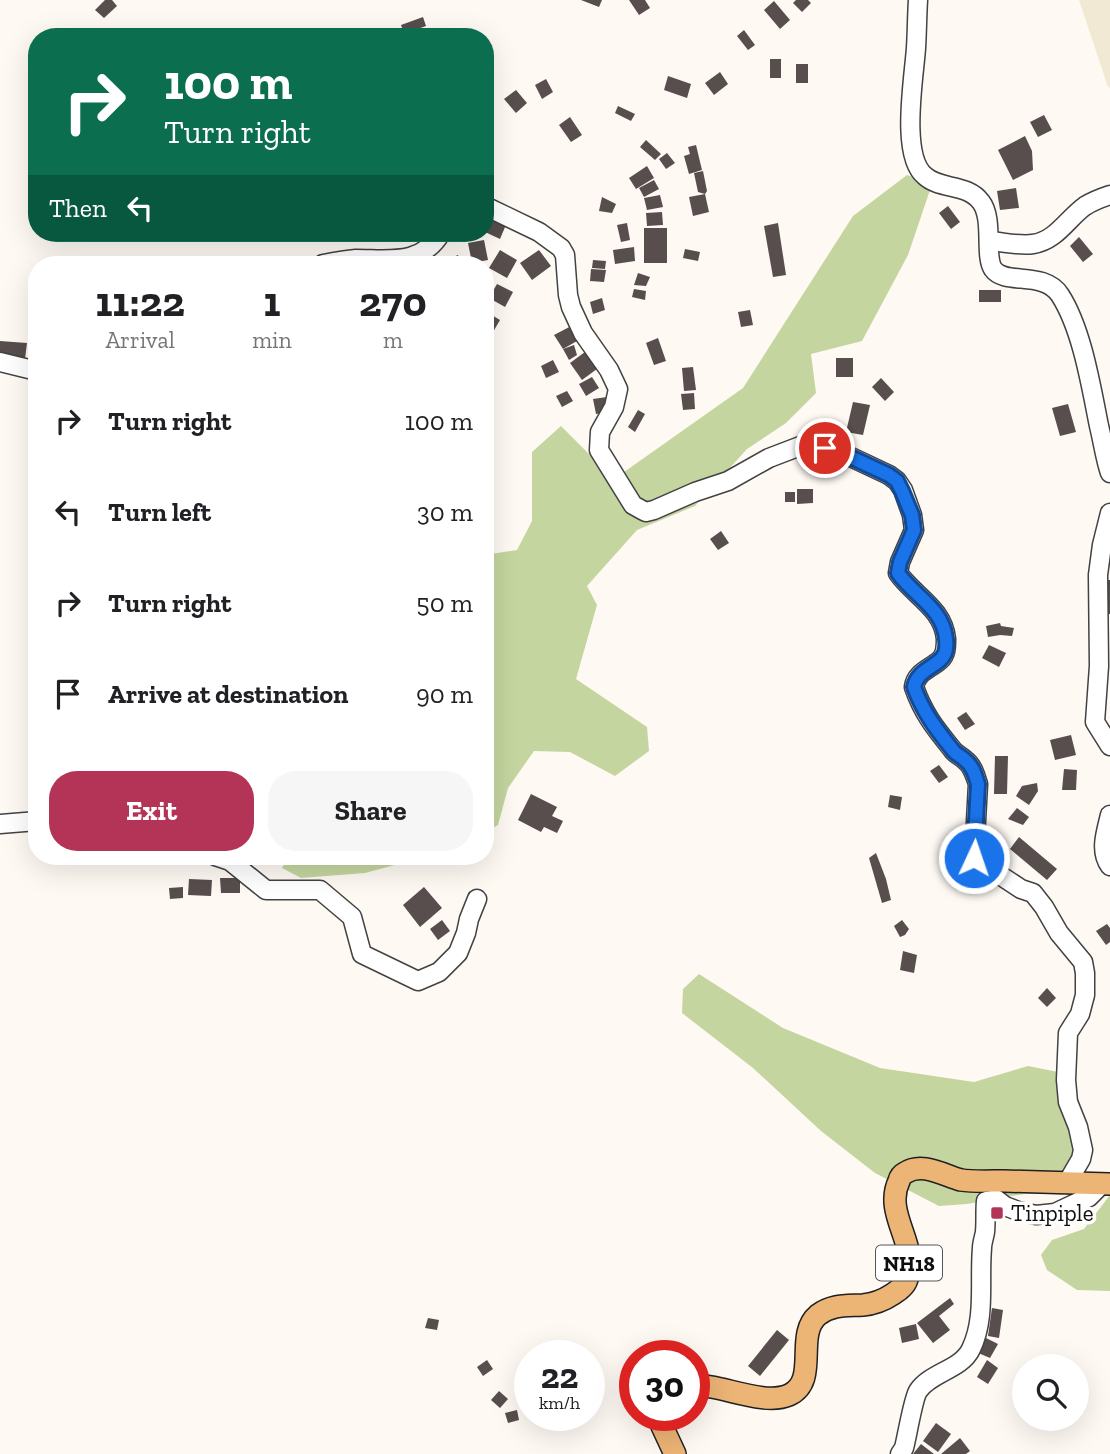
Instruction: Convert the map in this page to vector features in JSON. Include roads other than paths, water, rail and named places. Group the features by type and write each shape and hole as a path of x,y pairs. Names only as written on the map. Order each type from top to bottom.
{"main road":[{"name":"NH18","path":"710,1386 765,1398 789,1395 797,1390 804,1377 807,1332 821,1312 835,1306 864,1305 880,1301 902,1287 909,1273 908,1255 894,1201 896,1186 907,1171 931,1171 962,1180 1106,1184"},
{"path":"664,1431 675,1454"}],"street":[{"path":"918,0 910,111 914,159 924,176 932,181 957,187 979,199 986,209 990,260 994,270 1003,276 1045,282 1054,287 1060,295 1076,331 1110,473"},
{"path":"989,241 1032,244 1044,241 1057,233 1083,207 1110,195"},
{"path":"494,210 539,232 555,243 565,255 571,307 583,333 609,370 618,389 614,407 600,432 599,450 628,499 637,508 646,512 654,510 728,481 769,458 803,445 844,454 897,481 912,515 914,530 898,573 937,614 944,628 946,644 942,658 918,676 914,687 919,703 932,724 953,751 968,761 975,774 978,784 974,858 1021,889 1033,893 1045,907 1059,933 1083,962 1085,995 1080,1014 1068,1033 1066,1080 1068,1102 1083,1150 1081,1159 1067,1183"},
{"path":"414,256 434,242"},
{"path":"0,362 28,369"},
{"path":"1110,513 1098,575 1099,666 1095,722 1110,747"},
{"path":"1110,815 1104,856 1110,866"},
{"path":"0,824 28,822"},
{"path":"235,865 266,890 320,890 352,917 362,954 418,981 439,972 458,953 477,899"},
{"path":"900,1454 904,1448 916,1394 934,1377 966,1358 972,1346 978,1327 986,1200 996,1199 1005,1206 1036,1215 1055,1213 1089,1197 1106,1184"}],"place":[{"name":"Tinpiple","path":"997,1213"}]}
